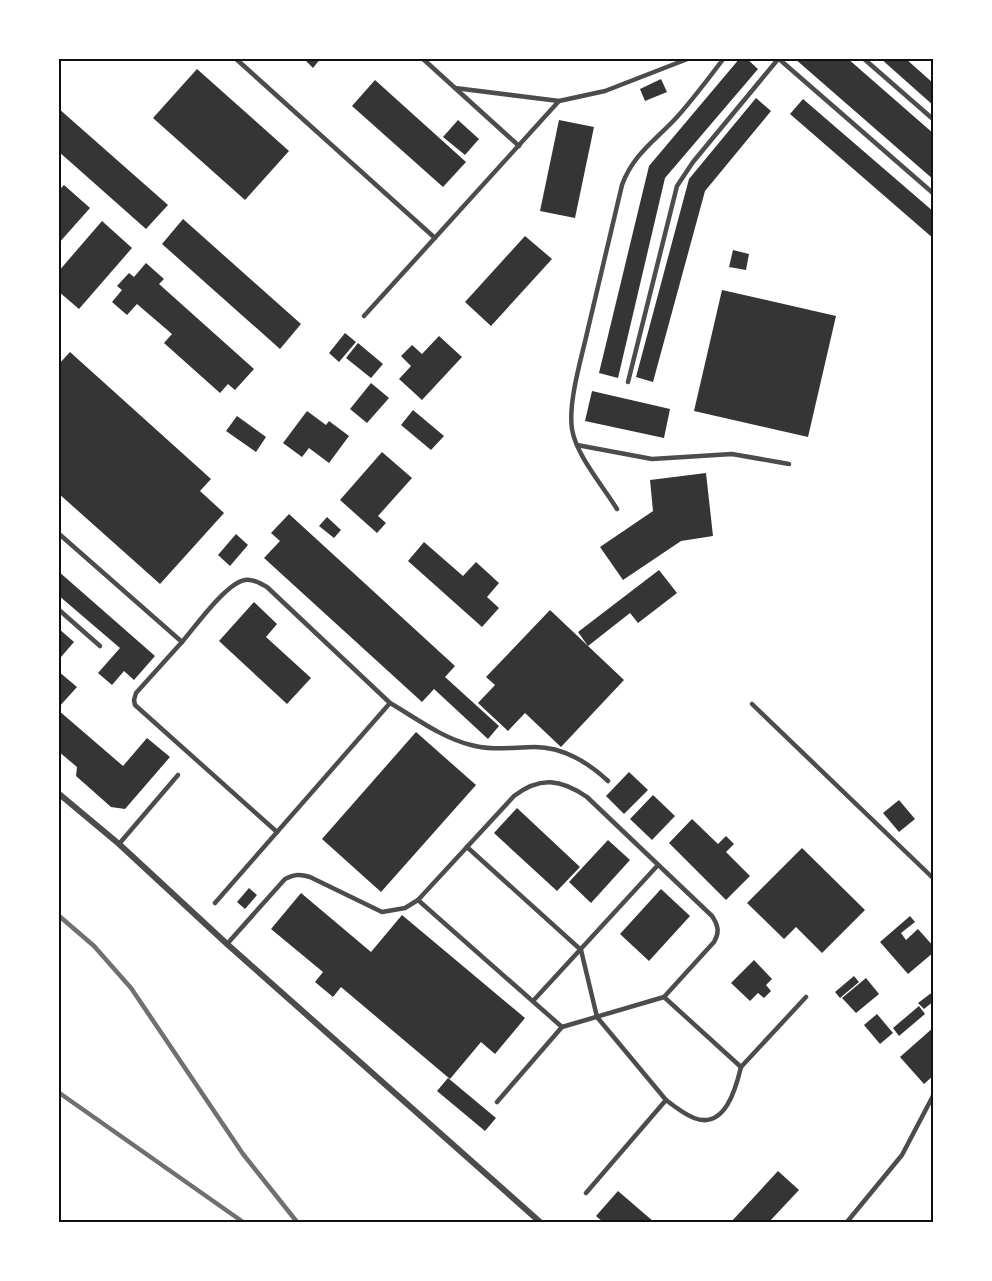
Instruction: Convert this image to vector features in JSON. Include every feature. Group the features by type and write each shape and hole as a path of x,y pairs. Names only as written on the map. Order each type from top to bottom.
{"street":[{"path":"58,793 119,844 226,944 540,1222"}],"lane":[{"path":"235,58 435,238"},
{"path":"422,58 519,146"},
{"path":"455,88 559,101 605,91 690,58"},
{"path":"617,509 577,444 572,430 571,415 578,369 622,185 628,170 634,160 683,110 724,58"},
{"path":"863,58 933,120"},
{"path":"628,382 677,186 693,162 779,59 933,194"},
{"path":"364,316 559,101"},
{"path":"577,444 652,459 732,454 789,464"},
{"path":"58,533 182,642"},
{"path":"277,832 135,705 134,700 136,693 230,587 244,580 251,580 267,587 390,703 456,740 473,746 492,748 539,747 552,750 584,761 608,781"},
{"path":"58,609 100,646"},
{"path":"215,903 390,703"},
{"path":"752,704 933,879"},
{"path":"119,844 178,775"},
{"path":"226,944 285,879 293,875 301,874 310,877 382,912 405,908 418,900 525,787 539,782 558,783 574,788 587,797 712,916 717,924 718,934 714,942 664,997 562,1027 497,1102"},
{"path":"467,847 580,950 597,1017 666,1100 695,1118 711,1119 729,1104 741,1067 806,997"},
{"path":"534,1001 658,865"},
{"path":"418,900 562,1027"},
{"path":"664,997 741,1067"},
{"path":"847,1222 902,1155 933,1094"},
{"path":"586,1193 666,1100"}],"building":[{"path":"303,58 321,58 313,68"},
{"path":"740,58 746,58 758,69 665,178 618,378 599,373 649,166"},
{"path":"794,58 847,58 934,134 934,180"},
{"path":"880,58 905,58 934,84 934,106"},
{"path":"197,69 289,151 245,200 153,118"},
{"path":"661,79 667,92 645,101 640,89"},
{"path":"375,80 466,162 443,187 352,106"},
{"path":"756,98 771,111 705,191 653,382 636,377 689,179"},
{"path":"803,99 934,212 934,239 790,114"},
{"path":"58,108 168,205 146,229 58,151"},
{"path":"458,120 479,139 465,155 443,137"},
{"path":"559,120 594,127 575,218 540,211"},
{"path":"64,185 90,208 58,244 58,191"},
{"path":"183,219 301,324 280,349 162,244"},
{"path":"102,221 132,248 79,309 58,291 58,272"},
{"path":"525,236 552,259 491,326 465,302"},
{"path":"733,250 749,254 746,270 729,267"},
{"path":"146,263 164,279 159,284 254,369 235,390 228,384 220,393 164,343 172,334 137,304 127,315 112,302 122,290 117,286 129,273 134,277"},
{"path":"722,290 836,316 808,437 694,411"},
{"path":"345,333 356,342 339,362 329,353"},
{"path":"439,336 462,357 422,400 399,379 411,366 401,356 412,345 422,354"},
{"path":"358,343 383,364 371,378 346,358"},
{"path":"70,352 211,479 200,491 224,513 160,584 58,493 58,365"},
{"path":"371,383 389,398 367,423 350,409"},
{"path":"592,391 670,409 664,438 585,421"},
{"path":"413,410 444,436 431,450 401,425"},
{"path":"307,411 326,425 329,421 349,436 329,463 309,448 302,457 283,443"},
{"path":"237,416 266,437 256,452 226,431"},
{"path":"382,452 412,478 378,516 386,523 377,533 340,500"},
{"path":"706,473 713,536 681,541 623,580 600,547 653,511 650,480"},
{"path":"289,514 455,666 445,677 499,726 488,739 434,689 422,702 264,558 280,541 271,533"},
{"path":"327,517 341,530 334,538 319,526"},
{"path":"236,534 248,545 230,566 218,555"},
{"path":"424,542 463,576 476,562 499,583 487,597 499,608 482,627 408,561"},
{"path":"659,570 677,593 638,623 630,613 588,646 578,632"},
{"path":"58,571 155,656 134,680 124,671 112,685 98,673 120,648 58,595"},
{"path":"254,602 277,624 266,637 311,678 287,704 219,641"},
{"path":"550,610 624,680 561,747 525,713 508,731 478,703 495,685 486,677"},
{"path":"58,628 74,642 61,657 58,654"},
{"path":"58,671 77,687 58,708"},
{"path":"58,710 123,766 147,738 170,757 125,809 111,807 76,776 77,767 58,751"},
{"path":"416,732 476,785 381,892 322,839"},
{"path":"629,772 648,790 624,814 606,796"},
{"path":"653,795 675,816 652,840 630,819"},
{"path":"899,800 915,819 899,832 883,813"},
{"path":"517,808 580,867 557,891 494,833"},
{"path":"692,819 718,844 726,836 734,844 726,852 750,876 726,900 669,843"},
{"path":"608,840 630,860 591,903 569,882"},
{"path":"802,848 865,910 822,953 796,927 784,939 747,903"},
{"path":"249,888 257,895 245,909 237,902"},
{"path":"661,889 690,916 649,961 620,934"},
{"path":"301,893 371,952 402,915 525,1018 495,1054 481,1042 450,1079 341,987 333,997 315,982 323,972 271,929"},
{"path":"910,916 915,922 901,933 906,940 918,929 934,947 934,952 908,974 880,942"},
{"path":"754,960 772,979 766,985 771,991 764,998 758,993 750,1001 731,983"},
{"path":"854,976 859,982 840,998 835,992"},
{"path":"866,978 879,994 856,1013 842,998"},
{"path":"934,991 934,1001 924,1009 918,1003"},
{"path":"919,1006 925,1014 899,1036 893,1028"},
{"path":"877,1014 893,1033 880,1044 864,1025"},
{"path":"934,1027 934,1075 924,1084 900,1057"},
{"path":"448,1078 496,1118 485,1131 437,1091"},
{"path":"778,1171 799,1190 769,1222 731,1222"},
{"path":"618,1191 654,1222 603,1222 596,1216"}],"railway":[{"path":"58,915 94,946 131,988 243,1154 297,1222"},
{"path":"58,1092 243,1222"}]}
